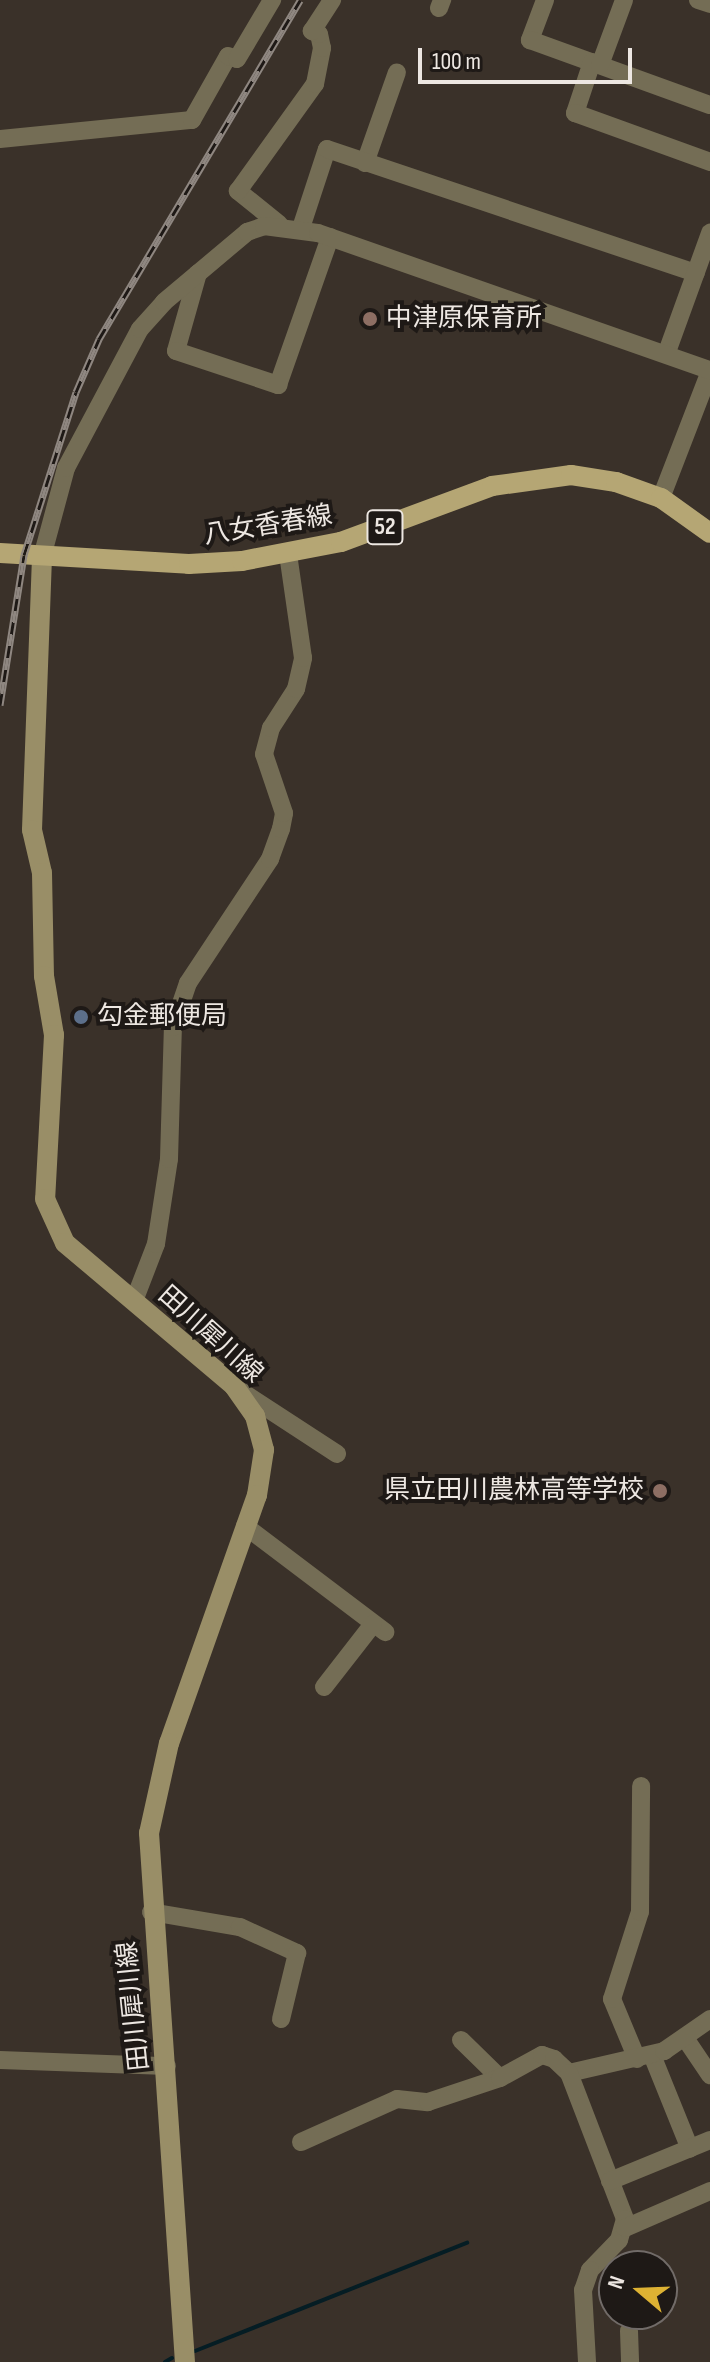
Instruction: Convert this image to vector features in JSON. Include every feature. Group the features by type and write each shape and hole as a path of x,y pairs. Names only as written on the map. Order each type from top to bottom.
{"main road":[{"name":"八女香春線","path":"0,553 189,564 288,554 354,538 492,486 546,476 592,476 661,498 710,533"},
{"name":"田川犀川線","path":"42,557 32,830 42,873 44,976 54,1035 43,1181 51,1219 65,1243 234,1386 255,1416 264,1450 263,1473 159,1782 149,1833 151,1912 167,2066 185,2362"}],"street":[{"path":"0,139 192,120 228,56 237,59 272,0"},
{"path":"279,224 238,191 315,84 322,48 319,34 312,31 332,0"},
{"path":"545,0 530,40 710,105"},
{"path":"624,0 575,113 710,162"},
{"path":"698,0 710,4"},
{"path":"365,163 397,72"},
{"path":"301,228 327,149 696,273"},
{"path":"42,557 66,468 119,361 164,302 247,232 279,224 330,237 667,352 710,370 661,498"},
{"path":"667,352 710,233"},
{"path":"198,273 176,351 278,385 330,237"},
{"path":"134,1301 156,1244 169,1159 173,1027 188,983 270,859 281,829 284,813 264,754 271,728 296,689 303,658 288,554"},
{"path":"234,1386 337,1454"},
{"path":"245,1526 379,1628 324,1687"},
{"path":"641,1786 640,1912 612,1999 645,2057 690,2149"},
{"path":"151,1912 240,1927 297,1953 281,2019"},
{"path":"688,2043 710,2019"},
{"path":"461,2040 500,2078"},
{"path":"569,2073 645,2057 688,2043 710,2042"},
{"path":"688,2043 710,2075"},
{"path":"301,2142 397,2099 428,2102 500,2078 542,2055 569,2073 625,2228"},
{"path":"0,2060 167,2066"},
{"path":"610,2181 710,2140"},
{"path":"587,2362 586,2279 625,2228 710,2191"},
{"path":"629,2331 630,2362"}],"waterway":[{"path":"195,2351 467,2243"},
{"path":"165,2362 172,2358"}],"railway":[{"path":"0,705 24,555 76,392 99,339 300,0"}],"place":[{"name":"中津原保育所","path":"370,319"},
{"name":"勾金郵便局","path":"81,1017"},
{"name":"県立田川農林高等学校","path":"660,1491"}]}
